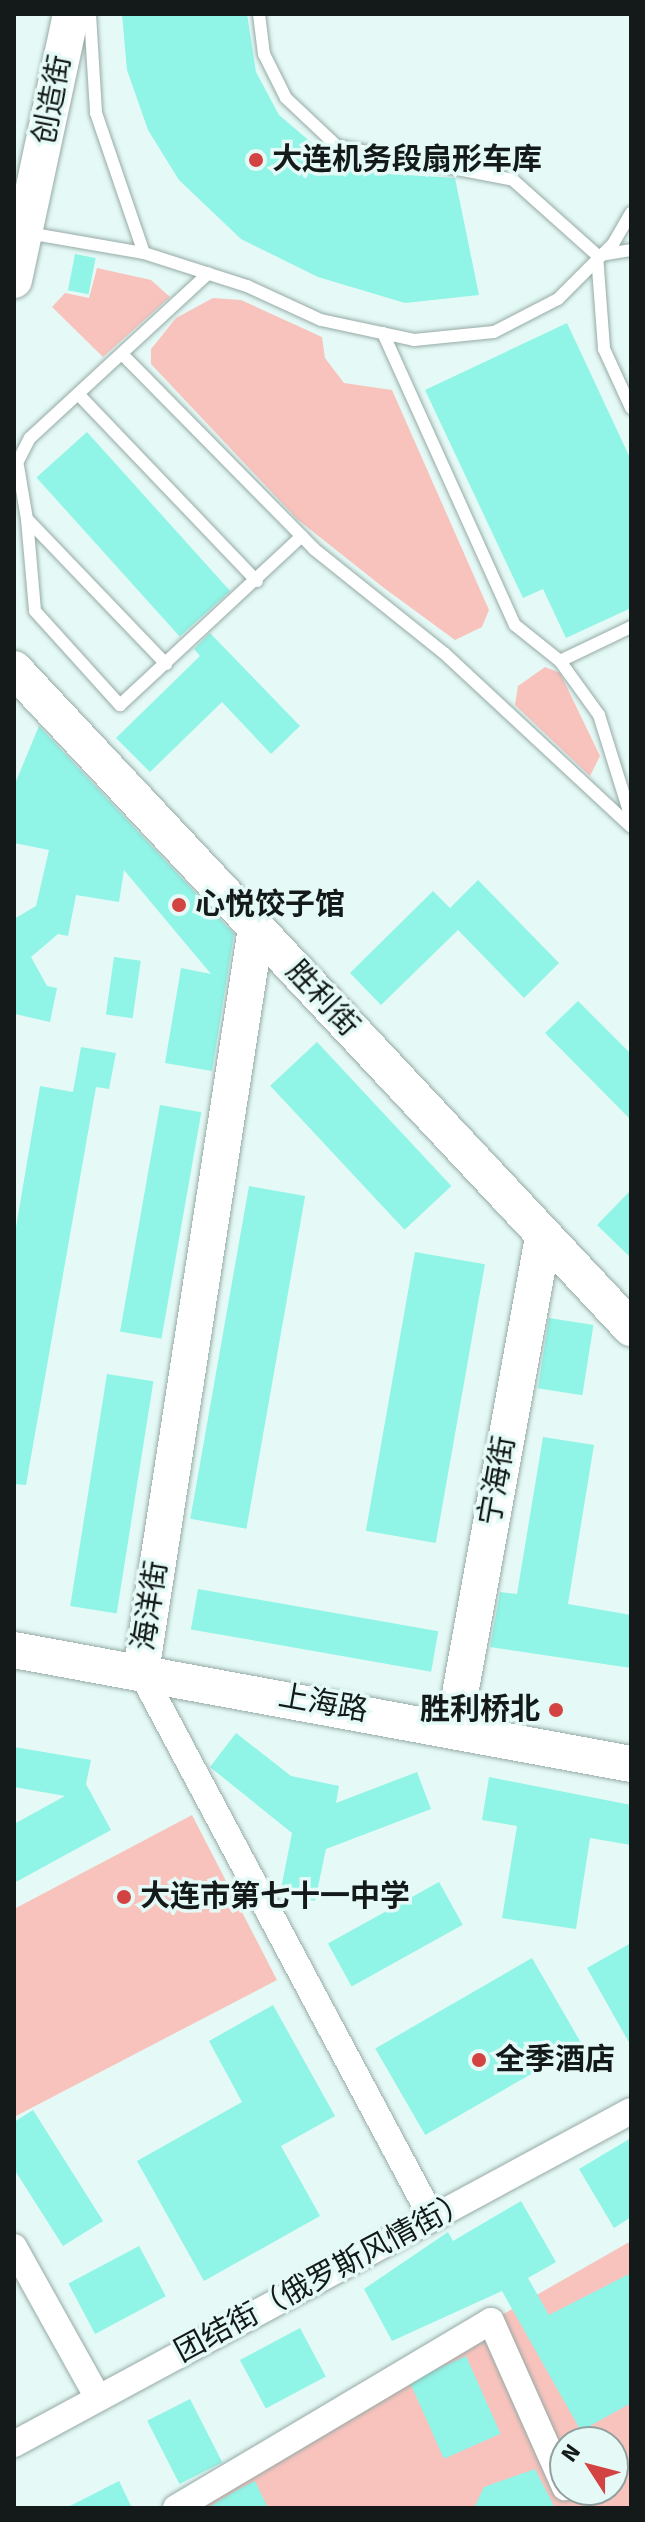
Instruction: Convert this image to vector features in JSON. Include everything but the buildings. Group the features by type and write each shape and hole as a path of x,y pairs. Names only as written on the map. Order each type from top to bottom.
{"street":[{"name":"创造街","path":"14,280 20,228 71,14"},
{"name":"胜利街","path":"14,669 631,1328"},
{"name":"海洋街","path":"256,928 141,1672 432,2218"},
{"name":"宁海街","path":"454,1727 543,1235"},
{"name":"上海路","path":"14,1650 454,1727 631,1764"},
{"name":"团结街（俄罗斯风情街）","path":"14,2444 631,2111"},
{"path":"14,2247 98,2398"},
{"path":"176,2508 491,2321 549,2451"}],"lane":[{"path":"90,14 96,113 144,253"},
{"path":"259,14 264,54 286,98 337,146 513,180 597,255 604,349 631,408"},
{"path":"20,228 144,253 209,273 321,320 414,340 494,332 558,299 597,255 613,244 631,213"},
{"path":"597,255 631,250"},
{"path":"209,273 124,356 30,438 16,468 27,519 35,611 120,705 302,536"},
{"path":"383,333 515,625 560,661 599,715 631,818"},
{"path":"124,356 302,536 444,653 631,827"},
{"path":"80,396 257,581"},
{"path":"27,519 166,664"},
{"path":"560,661 631,627"}],"shaded area":[{"path":"97,268 151,280 170,297 103,357 52,307 65,293 89,298"},
{"path":"213,298 241,300 322,337 325,358 344,383 392,390 489,610 482,627 455,640 297,519 151,364 151,349 176,318"},
{"path":"545,667 560,673 600,756 590,776 515,705 518,686"},
{"name":"大连市第七十一中学","path":"192,1815 277,1980 14,2117 14,1909"},
{"path":"631,2241 631,2508 176,2508 491,2321"}],"place":[{"name":"大连机务段扇形车库","path":"256,160"},
{"name":"心悦饺子馆","path":"179,905"},
{"name":"胜利桥北","path":"556,1710"},
{"name":"大连市第七十一中学","path":"124,1897"},
{"name":"全季酒店","path":"479,2060"}]}
